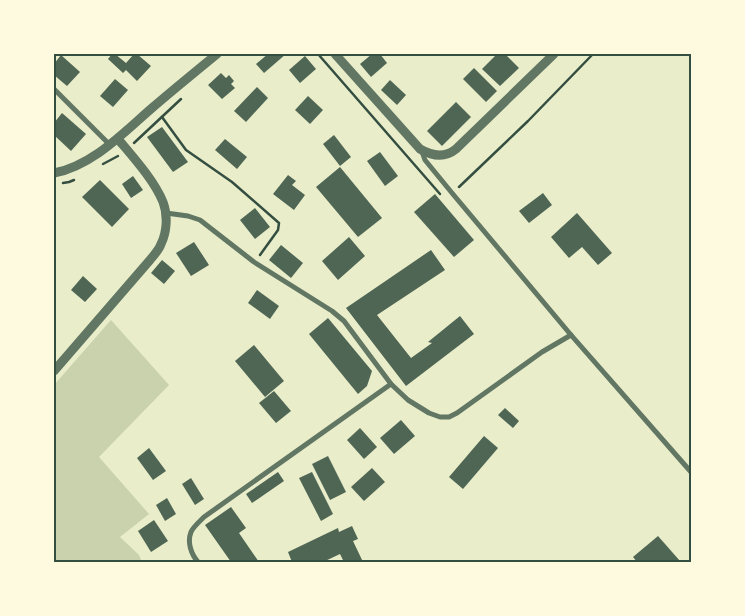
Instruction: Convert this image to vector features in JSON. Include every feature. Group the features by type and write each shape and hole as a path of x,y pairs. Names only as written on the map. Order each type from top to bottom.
{"street":[{"path":"54,173 79,165 118,138 217,54"},
{"path":"335,54 420,149 425,160 571,335 691,472"},
{"path":"420,149 434,155 450,154 456,150 554,54"},
{"path":"54,89 109,144"},
{"path":"54,371 150,260 161,245 166,231 166,212 157,190 118,138"},
{"path":"166,212 200,220 254,262 332,311 344,321 391,384 408,400 429,413 440,417 449,417 458,413 542,352 571,335"},
{"path":"198,562 194,558 190,545 191,530 204,517 391,384"}],"path":[{"path":"318,54 443,198"},
{"path":"452,193 528,121 593,54"},
{"path":"154,107 186,150 232,182 279,222 278,230 254,262"}],"green space":[{"path":"111,320 169,385 99,457 149,514 120,537 139,555 142,562 54,562 54,385"}],"building":[{"path":"112,54 115,54 126,63 134,54 137,54 151,66 137,81 126,70 123,73 108,59"},
{"path":"268,54 286,54 264,73 256,64"},
{"path":"372,54 380,54 387,63 371,77 360,64"},
{"path":"497,54 505,54 519,68 500,86 482,69"},
{"path":"61,55 80,72 67,86 54,75 54,64"},
{"path":"305,56 316,69 300,83 289,70"},
{"path":"474,68 497,91 486,102 463,79"},
{"path":"221,73 226,78 229,75 234,81 231,84 235,88 222,99 208,85"},
{"path":"115,79 128,90 113,107 100,96"},
{"path":"390,80 406,95 397,105 381,90"},
{"path":"257,87 268,98 246,122 234,111"},
{"path":"308,96 323,110 310,124 295,110"},
{"path":"456,102 471,117 442,146 427,131"},
{"path":"62,113 86,134 71,151 54,135 54,123"},
{"path":"162,127 188,162 173,172 147,137"},
{"path":"334,135 351,157 340,166 323,144"},
{"path":"225,139 247,157 237,169 215,150"},
{"path":"380,152 398,176 385,186 367,161"},
{"path":"340,167 382,218 358,237 316,187"},
{"path":"288,175 296,181 292,185 305,195 294,210 273,194"},
{"path":"133,176 143,190 131,198 122,184"},
{"path":"100,180 129,209 112,227 82,197"},
{"path":"543,193 552,205 529,223 519,211"},
{"path":"435,194 474,240 454,257 414,212"},
{"path":"255,208 270,227 255,239 240,220"},
{"path":"577,213 612,253 598,265 582,247 569,258 551,237"},
{"path":"349,237 365,256 338,280 322,261"},
{"path":"194,242 209,265 191,276 176,253"},
{"path":"281,245 303,263 291,278 269,260"},
{"path":"431,250 445,270 377,315 411,358 432,343 428,342 460,316 474,334 406,386 346,308"},
{"path":"162,260 175,271 164,284 151,273"},
{"path":"83,276 97,289 85,302 71,290"},
{"path":"257,290 279,306 270,319 248,303"},
{"path":"328,318 372,371 367,386 358,394 309,334"},
{"path":"254,345 284,381 265,397 235,361"},
{"path":"274,391 291,411 276,423 259,403"},
{"path":"505,408 519,421 513,428 498,415"},
{"path":"401,420 415,436 394,454 380,438"},
{"path":"360,428 377,447 364,459 347,440"},
{"path":"484,436 498,448 463,489 449,477"},
{"path":"149,448 166,471 153,480 137,458"},
{"path":"328,456 346,492 330,500 312,464"},
{"path":"372,468 385,482 364,501 351,487"},
{"path":"278,472 284,481 252,503 246,494"},
{"path":"312,472 333,514 321,521 299,478"},
{"path":"191,478 204,499 195,505 182,484"},
{"path":"167,498 176,514 165,521 156,505"},
{"path":"231,507 246,528 239,533 259,562 231,562 205,525"},
{"path":"154,520 168,541 151,552 138,531"},
{"path":"352,526 358,539 353,541 363,562 344,562 340,554 323,562 292,562 288,552 338,528 339,532"},
{"path":"658,536 680,561 637,562 633,557"}]}
